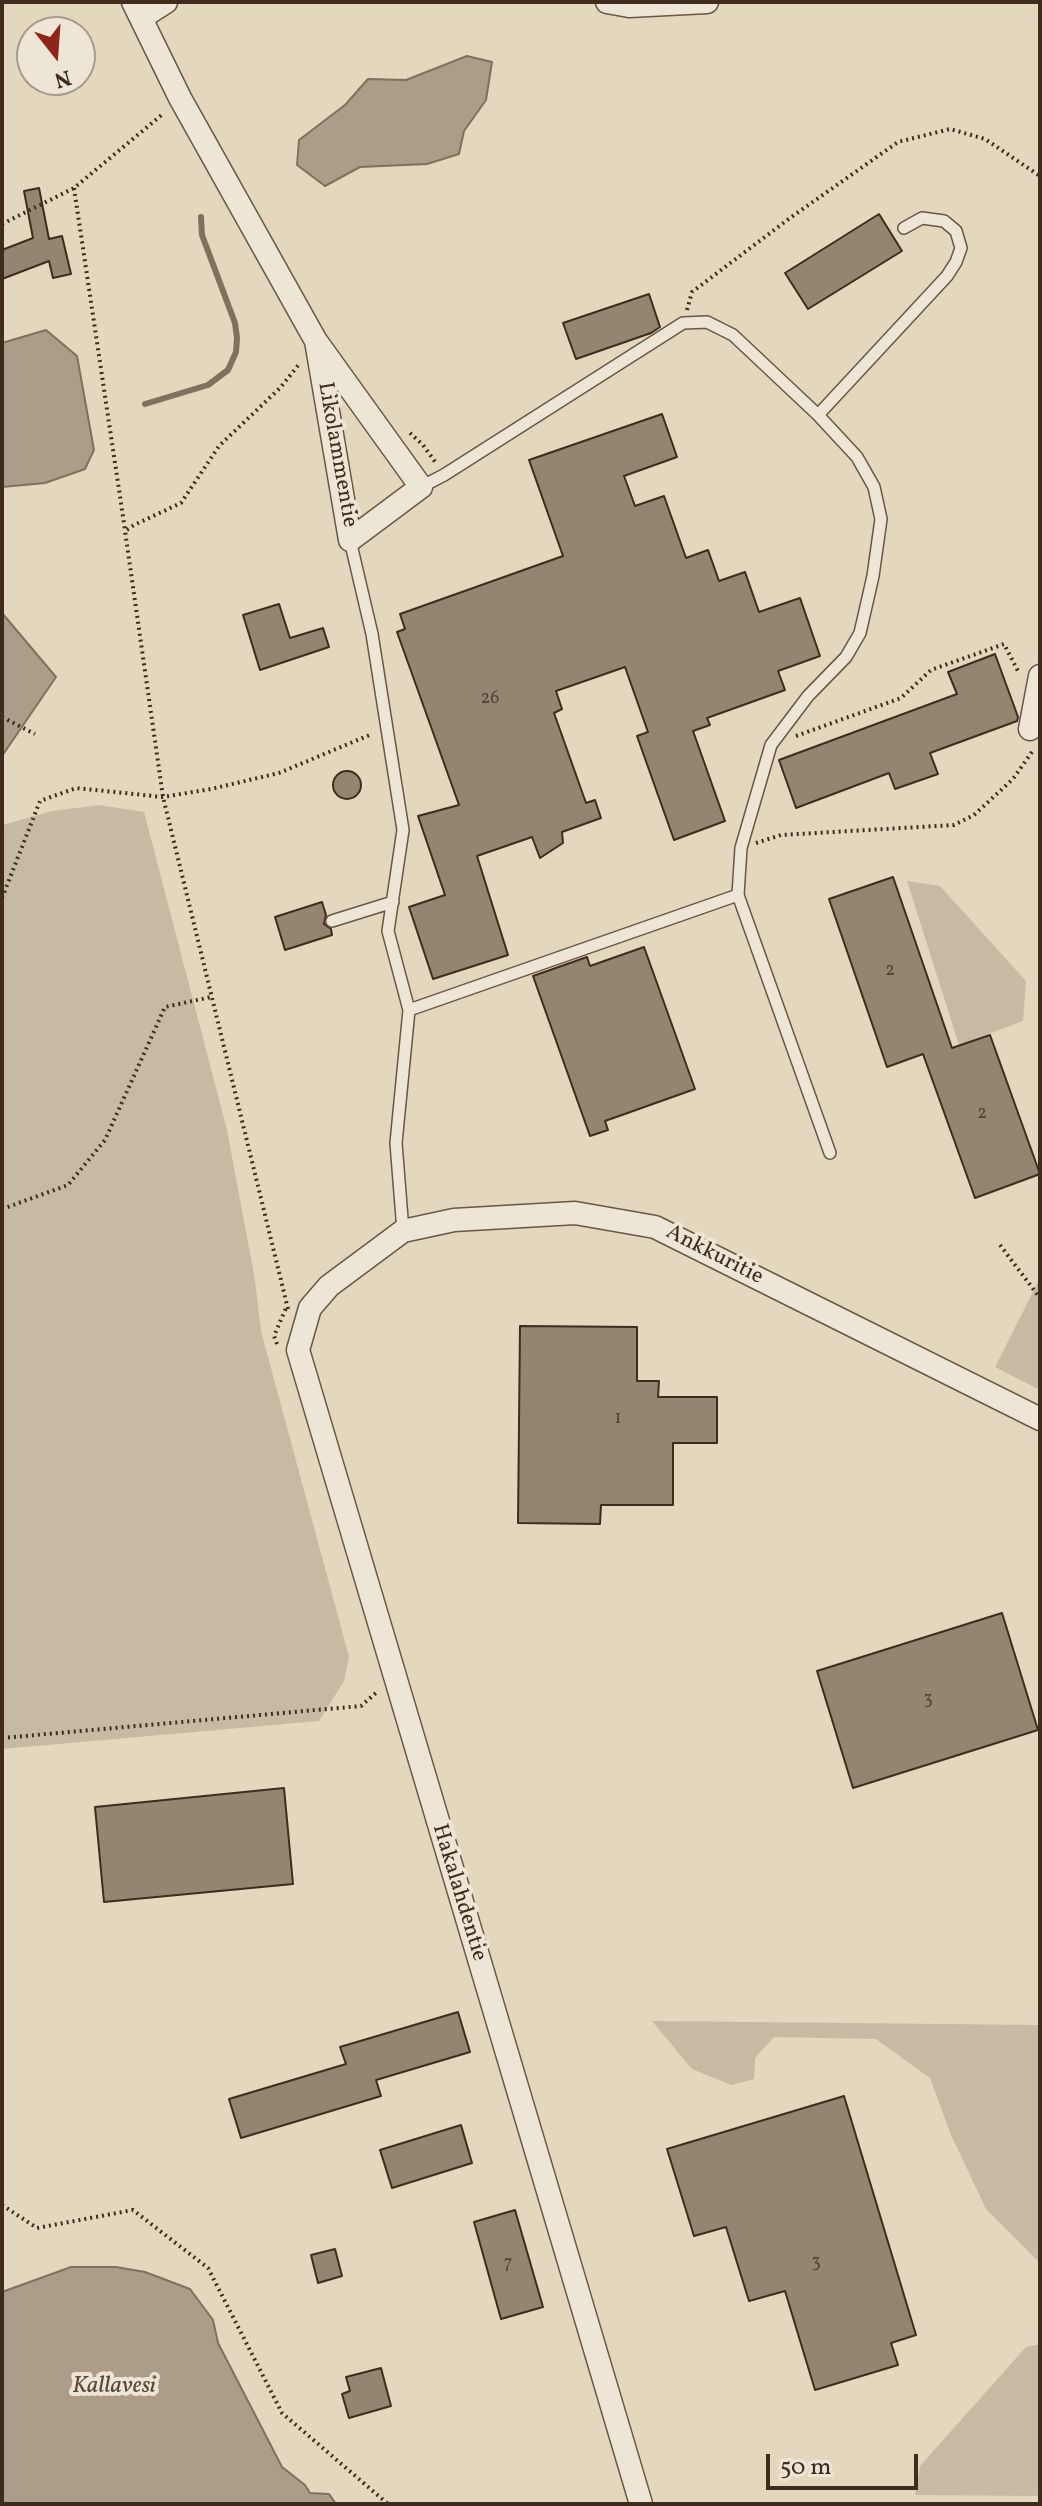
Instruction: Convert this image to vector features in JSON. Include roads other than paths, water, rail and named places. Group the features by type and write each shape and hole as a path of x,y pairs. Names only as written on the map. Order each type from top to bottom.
{"street":[{"path":"137,10 166,2"},
{"path":"607,2 629,6 707,2"},
{"name":"Likolammentie","path":"137,10 180,98 316,341 421,487 350,540 316,341"},
{"path":"1035,735 1035,703 1040,676"},
{"name":"Ankkuritie","path":"298,1350 310,1308 329,1286 403,1231 454,1220 575,1213 655,1227 1040,1419"},
{"name":"Hakalahdentie","path":"298,1350 641,2504"}],"lane":[{"path":"818,415 947,276 956,262 961,248 956,231 944,221 922,218 904,228"},
{"path":"421,487 683,323 707,322 733,335 818,415 857,457 874,487 881,519 873,576 860,633 846,657 808,696 771,745 741,848 738,895 830,1153"},
{"path":"350,540 372,634 403,830 388,931 409,1010 396,1143 403,1231"},
{"path":"409,1010 738,895"},
{"path":"332,921 393,902"}],"water":[{"path":"467,56 492,62 486,100 464,131 459,154 427,164 360,167 325,186 297,165 299,140 345,105 368,79 406,80"},
{"path":"46,330 77,356 94,450 85,469 45,483 2,487 2,343"},
{"path":"2,613 56,677 2,756"},
{"name":"Kallavesi","path":"71,2267 116,2267 145,2272 190,2289 213,2320 218,2343 282,2467 305,2485 310,2493 329,2494 336,2504 2,2504 2,2292"}],"waterway":[{"path":"145,404 208,385 228,370 236,352 235,323 202,235 201,217"}]}
